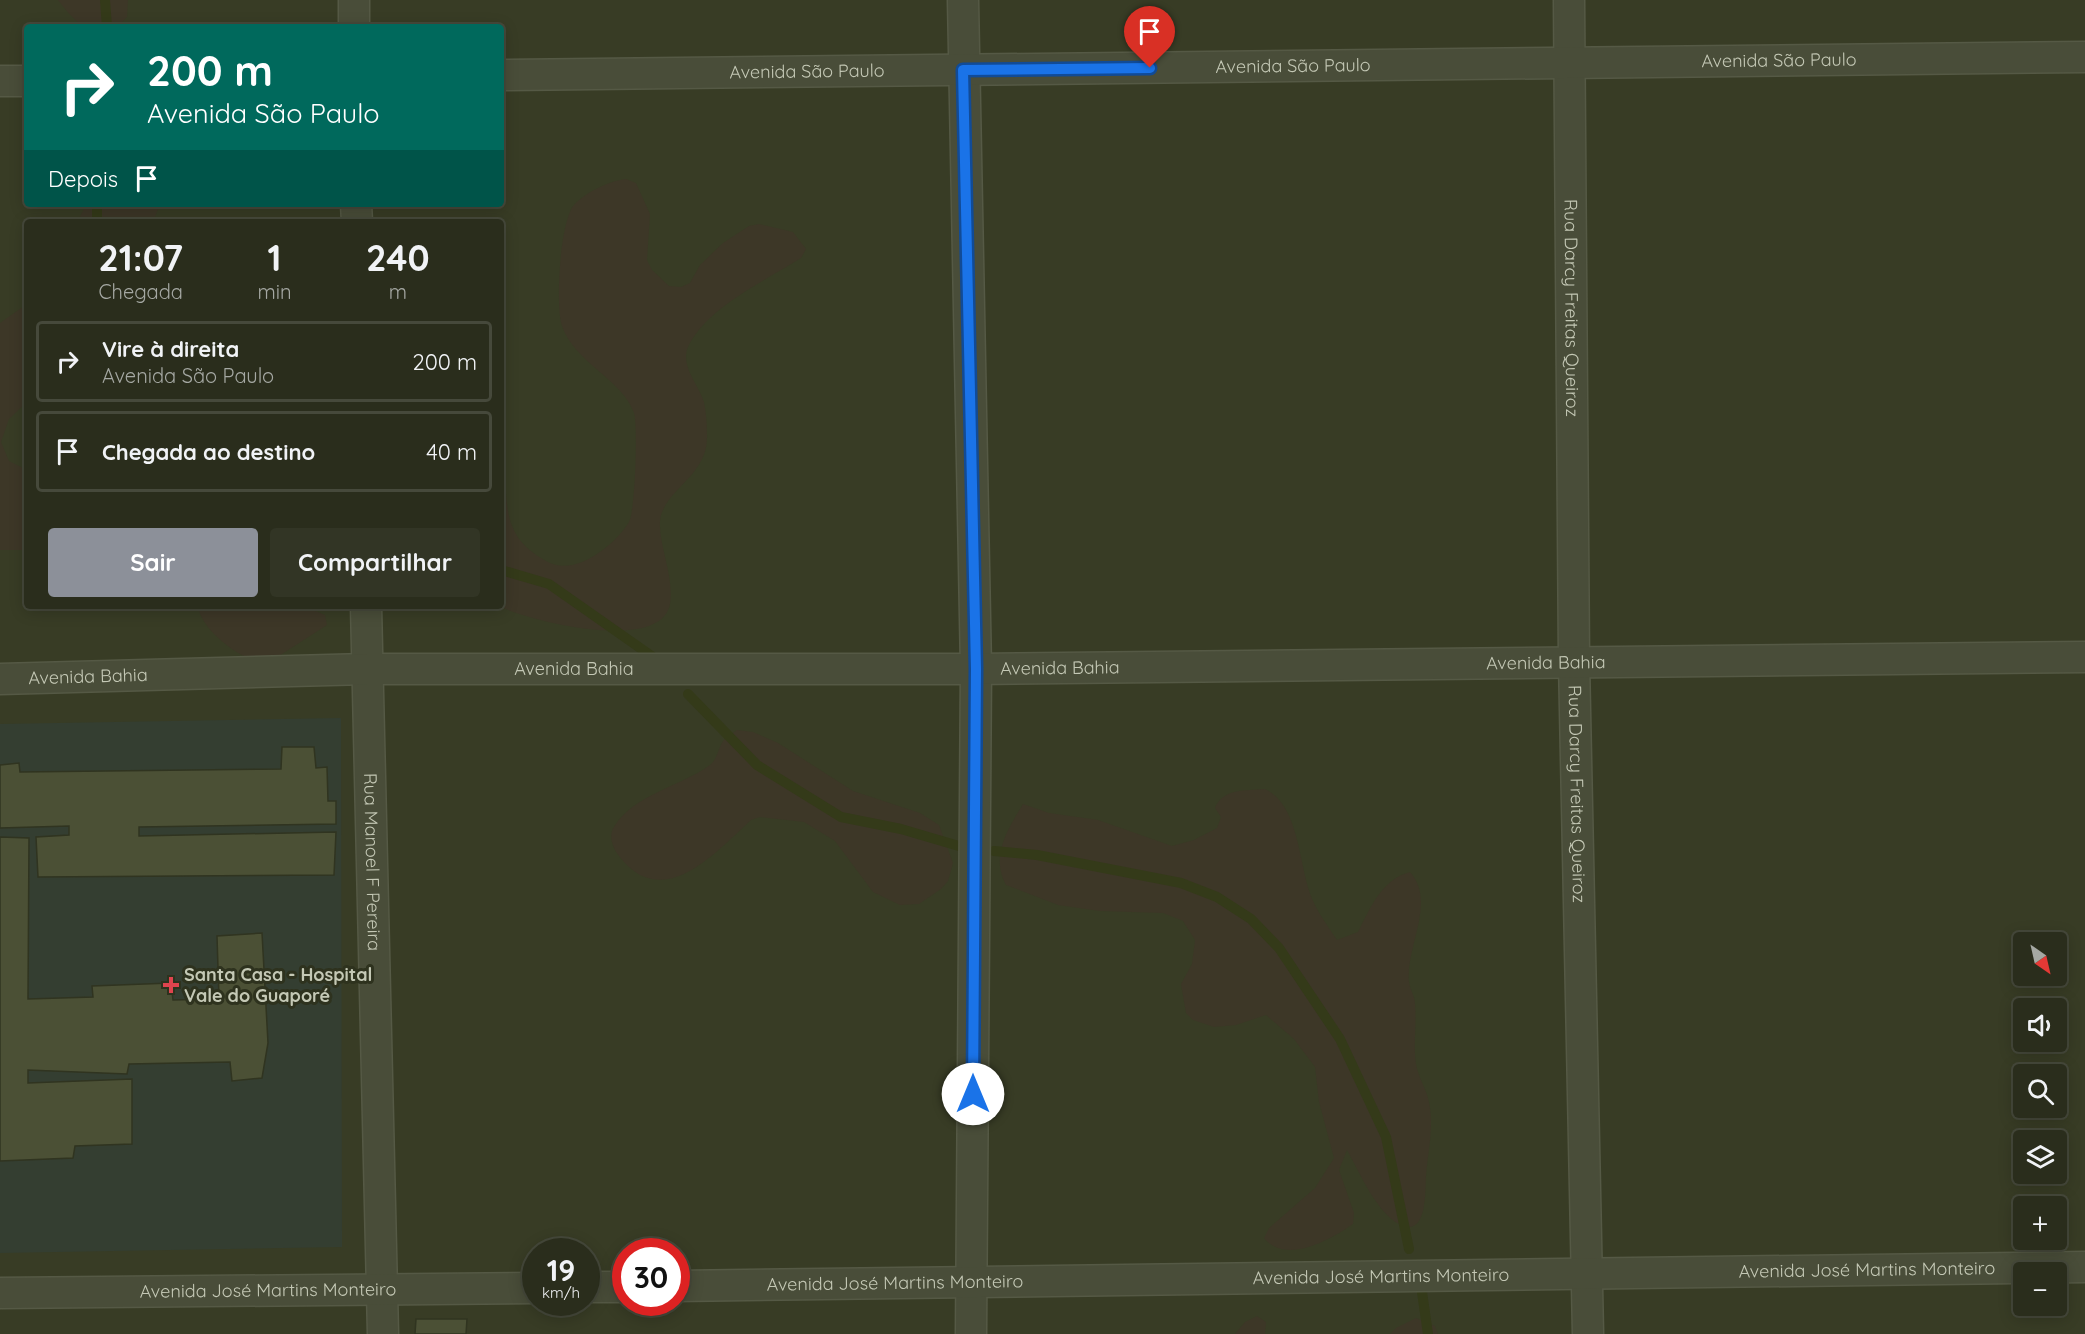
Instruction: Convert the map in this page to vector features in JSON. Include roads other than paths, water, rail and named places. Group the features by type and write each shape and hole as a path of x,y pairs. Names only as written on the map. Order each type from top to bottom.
{"street":[{"path":"354,0 354,24"},
{"path":"963,0 976,669 971,1334"},
{"name":"Rua Darcy Freitas Queiroz","path":"1569,0 1574,662 1588,1334"},
{"name":"Avenida São Paulo","path":"504,75 2085,57"},
{"path":"0,81 24,81"},
{"name":"Rua Manoel F Pereira","path":"366,609 383,1334"},
{"name":"Avenida Bahia","path":"0,679 367,669 976,669 2085,657"},
{"name":"Avenida José Martins Monteiro","path":"690,1286 2085,1267"},
{"name":"Avenida José Martins Monteiro","path":"0,1293 522,1288"}],"waterway":[{"path":"105,0 107,24"},
{"path":"97,207 97,219"},
{"path":"504,571 549,584 653,657"},
{"path":"688,694 757,765 841,817 901,829 969,849"},
{"path":"994,851 1037,855 1181,883 1217,897 1251,919 1279,948 1340,1039 1386,1137 1409,1249"},
{"path":"1422,1292 1428,1334"}],"place":[{"name":"Santa Casa - Hospital Vale do Guaporé","path":"171,985"}]}
